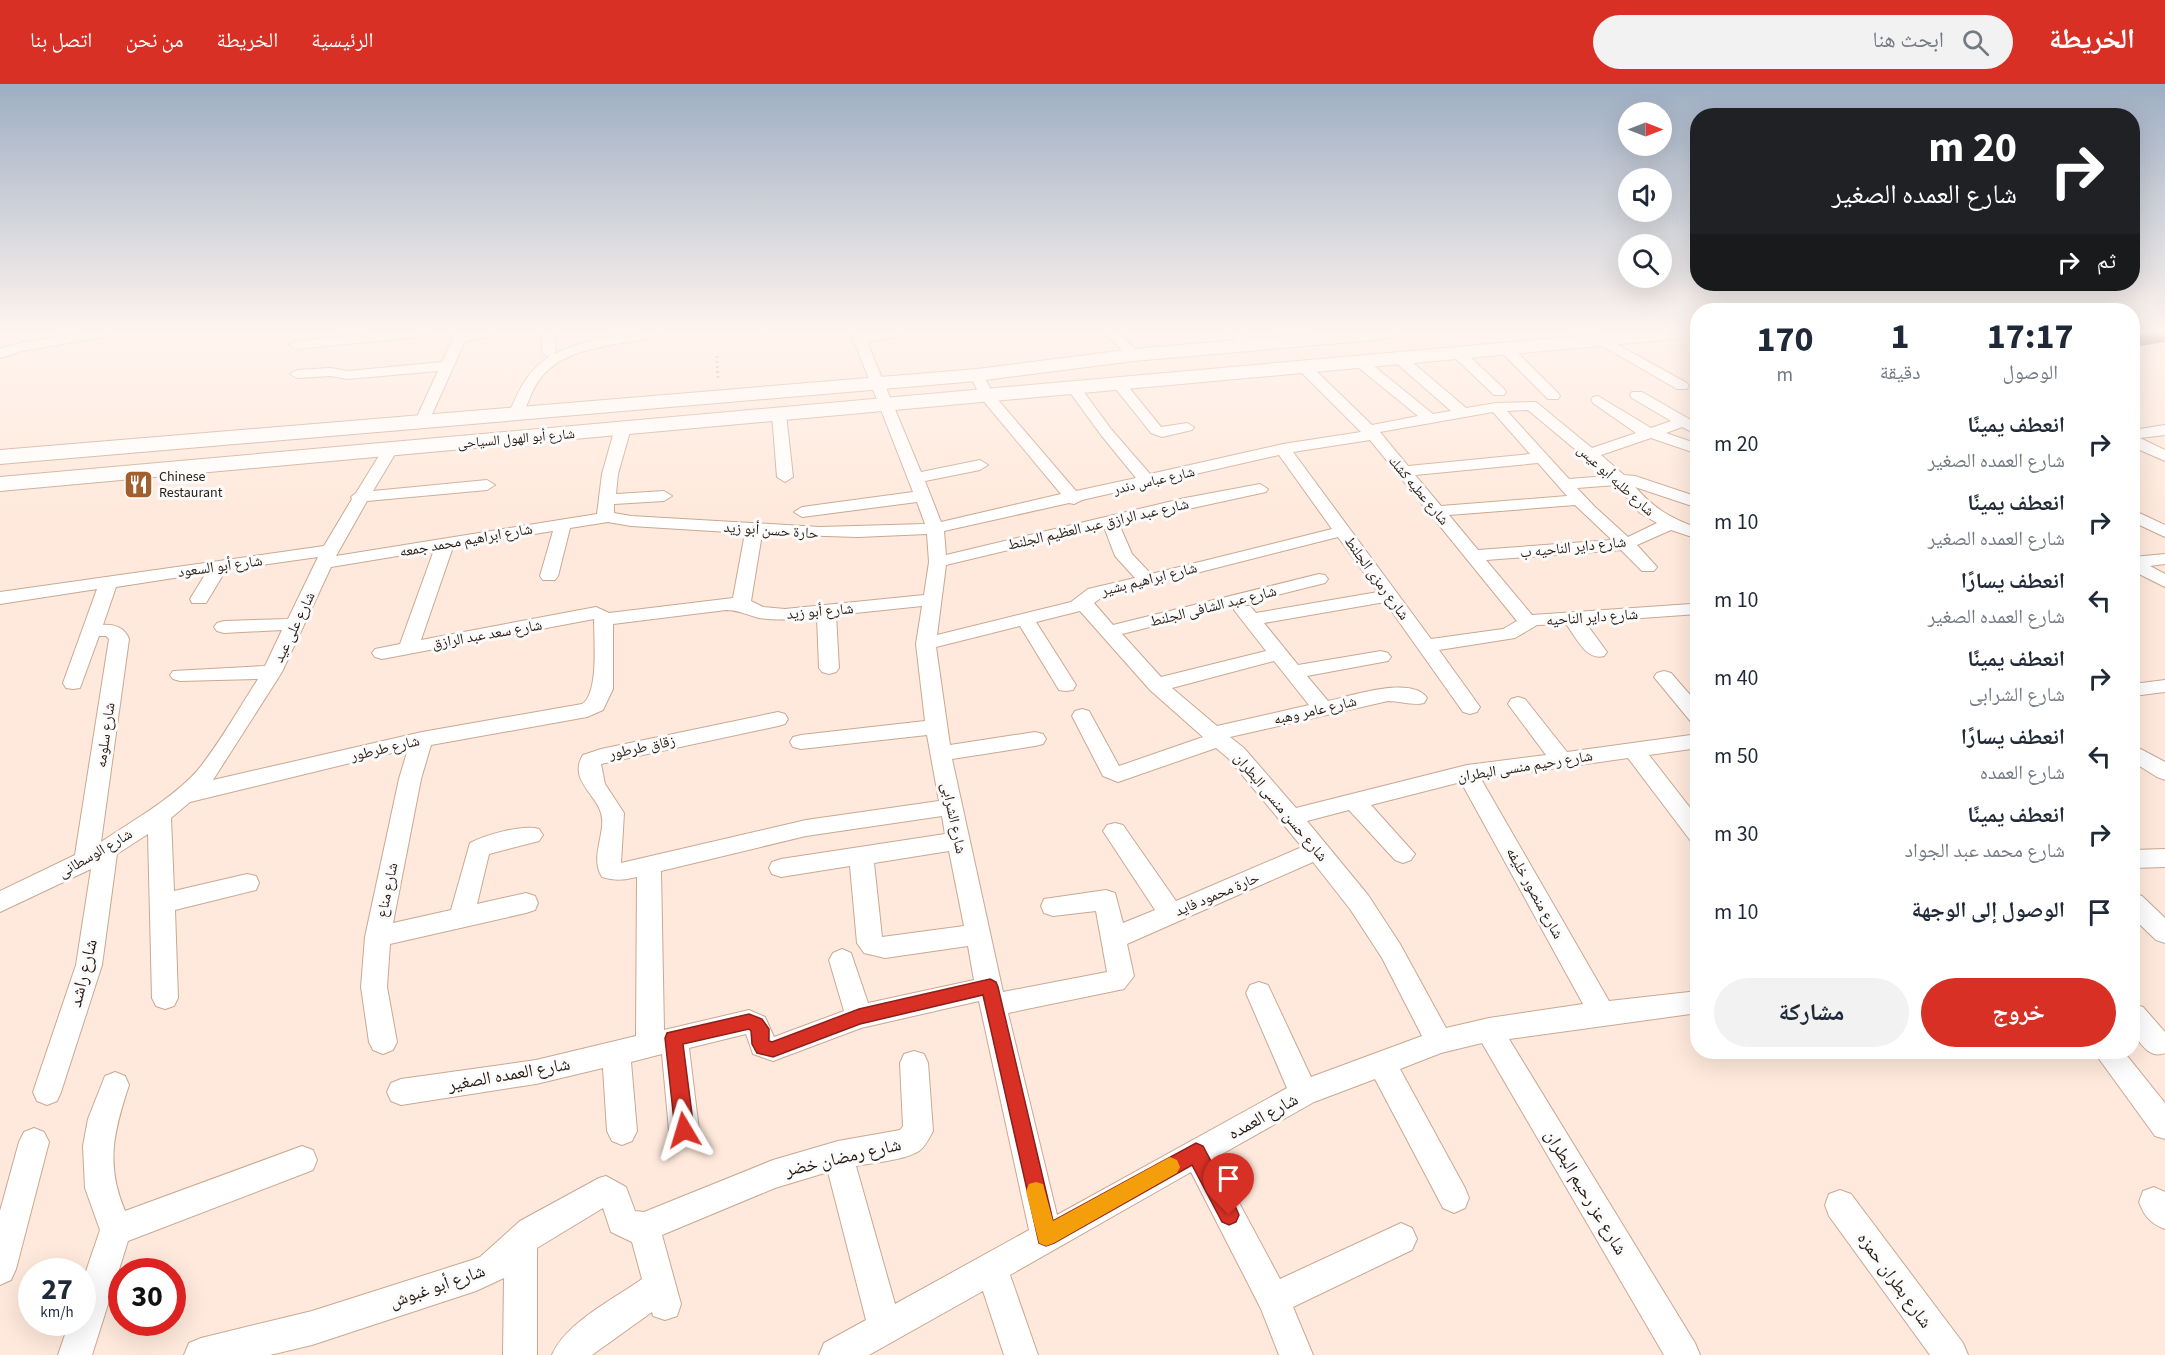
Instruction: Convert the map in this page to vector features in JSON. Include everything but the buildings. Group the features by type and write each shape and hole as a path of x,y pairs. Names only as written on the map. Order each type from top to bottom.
{"main road":[{"name":"شارع أبو الهول السياحى","path":"0,457 750,392"},
{"name":"شارع أبو الهول السياحى","path":"2,485 1007,392"},
{"path":"176,468 174,461 178,454 202,439"},
{"path":"90,476 113,460 117,453 115,446"}],"street":[{"path":"422,421 435,392"},
{"path":"516,413 525,392"},
{"name":"شارع الشرابى","path":"881,392 934,528 938,562 926,644 940,754 991,996 1046,1235"},
{"path":"1077,392 1106,432 1148,481"},
{"path":"1126,392 1156,430 1162,432 1187,427"},
{"name":"شارع عطيه كشك","path":"1330,392 1371,433 1528,622"},
{"path":"1397,392 1429,418"},
{"path":"1439,392 1462,412"},
{"path":"1492,392 1542,458 1579,500 1648,567"},
{"path":"1549,392 1553,396"},
{"path":"986,394 1074,498"},
{"path":"1636,395 1690,426"},
{"name":"شارع طلبه أبو عيس","path":"1371,433 1462,412 1498,399 1532,405 1620,479 1646,508 1670,524 1690,531"},
{"path":"1598,400 1640,429 1690,446"},
{"path":"779,414 785,477"},
{"path":"1590,454 1682,422"},
{"path":"623,428 609,474 607,509 664,496"},
{"path":"2140,434 2165,430"},
{"name":"شارع عباس دندر","path":"934,528 1283,450 1371,433"},
{"path":"2140,447 2165,456"},
{"name":"شارع على عيد","path":"184,795 202,778 221,754 272,672 327,557 359,497 390,449"},
{"name":"شارع رمزى الجلنط","path":"1283,450 1470,707"},
{"path":"1403,471 1542,458"},
{"path":"802,512 918,487 980,465"},
{"path":"1566,484 1620,479 1641,482 1690,497"},
{"path":"359,497 487,485"},
{"name":"شارع عبد الرازق عبد العظيم الجلنط","path":"938,562 1185,503 1260,489"},
{"path":"1438,511 1579,500"},
{"name":"شارع ابراهيم محمد جمعه","path":"327,557 445,544 563,524 607,509"},
{"name":"حارة حسن أبو زيد","path":"607,509 631,521 811,533 891,533 934,528"},
{"path":"2140,519 2165,532"},
{"path":"1110,522 1124,556 1146,580"},
{"path":"549,576 563,524"},
{"name":"شارع داير الناحيه ب","path":"1472,556 1626,544 1670,524"},
{"path":"741,604 754,528"},
{"name":"شارع ابراهيم بشير","path":"926,644 1084,604 1087,598 1095,592 1342,531"},
{"path":"408,648 445,544"},
{"name":"شارع أبو السعود","path":"0,597 220,566 327,557"},
{"path":"2140,562 2165,559"},
{"path":"199,599 220,566"},
{"path":"2140,567 2165,582"},
{"name":"شارع عبد الشافى الجلنط","path":"1107,632 1319,579"},
{"path":"73,683 110,581"},
{"path":"1251,620 1389,596"},
{"name":"شارع أبو زيد","path":"597,617 726,604 741,604 759,612 773,614 931,600"},
{"path":"1235,600 1322,707"},
{"name":"شارع حسن منسى البطران","path":"1084,604 1157,685 1236,753 1318,850 1359,902 1391,951 1439,1041"},
{"path":"826,610 829,668"},
{"name":"شارع داير الناحيه","path":"1426,646 1508,633 1516,631 1528,622 1690,610"},
{"name":"شارع سعد عبد الرازق","path":"382,653 597,617"},
{"name":"شارع طرطور","path":"184,795 422,739 587,710 596,705 603,689 597,617"},
{"path":"1572,618 1597,652"},
{"path":"1025,619 1066,685"},
{"path":"224,627 295,624"},
{"name":"شارع سلومه","path":"92,631 109,630 118,635 119,639 96,856"},
{"path":"1157,685 1279,654"},
{"path":"1293,672 1381,657"},
{"path":"180,675 272,672"},
{"path":"1664,676 1690,707"},
{"path":"2140,689 2163,687"},
{"name":"شارع عامر وهبه","path":"1082,716 1111,771 1118,774 1215,736 1322,707 1388,694 1408,694 1417,698"},
{"path":"1518,704 1562,760"},
{"name":"زقاق طرطور","path":"778,719 591,760 594,785 613,813 609,868 611,871 621,872 806,828 951,807"},
{"path":"801,742 936,727"},
{"name":"شارع مناع","path":"383,1042 374,987 378,937 410,779 422,739"},
{"path":"940,754 1035,739"},
{"name":"شارع رحيم منسى البطران","path":"1291,817 1467,773 1690,742"},
{"path":"1633,750 1690,824"},
{"path":"2140,756 2165,772"},
{"name":"شارع منصور خليفه","path":"1467,773 1602,1013"},
{"name":"شارع الوسطانى","path":"3,906 96,856 159,815 184,795"},
{"path":"1354,801 1403,855"},
{"path":"159,815 165,998"},
{"path":"1115,831 1171,914"},
{"path":"462,917 478,849 486,845 531,835"},
{"path":"781,868 959,841"},
{"name":"حارة محمود فايد","path":"1115,938 1318,850"},
{"name":"شارع راشد","path":"47,1092 89,964 96,856"},
{"path":"861,856 870,942 873,946 885,948 978,934"},
{"path":"2140,859 2165,858"},
{"path":"649,865 662,1042 684,1130"},
{"path":"162,904 247,883"},
{"path":"1053,906 1106,900 1115,938"},
{"path":"378,937 526,903"},
{"path":"2140,910 2165,933"},
{"name":"شارع العمده الصغير","path":"401,1092 536,1072 749,1022 756,1024 760,1029 763,1047 773,1049 859,1017 991,996 1115,981 1122,973 1115,938"},
{"path":"842,960 859,1017"},
{"path":"1259,993 1304,1093"},
{"name":"شارع العمده","path":"836,1355 1046,1235 1304,1093 1439,1041 1489,1030 1690,1003"},
{"path":"2140,1025 2152,1043"},
{"name":"شارع عز رحيم البطران","path":"1489,1030 1683,1355"},
{"path":"616,1054 622,1131"},
{"path":"2113,1059 2165,1126"},
{"path":"1381,1062 1454,1198"},
{"name":"شارع رمضان خضر","path":"656,1223 773,1174 838,1155 908,1142 914,1137 918,1125 914,1063"},
{"path":"75,1355 116,1230 114,1218 102,1196 99,1178 100,1130 115,1085"},
{"path":"0,1269 34,1142"},
{"path":"1196,1152 1273,1299 1296,1355"},
{"path":"838,1155 885,1328"},
{"path":"116,1230 302,1160"},
{"name":"شارع أبو غبوش","path":"201,1355 312,1328 476,1275 490,1268 520,1240 606,1191 615,1197 622,1221 631,1227 656,1223"},
{"name":"شارع بطران حمزه","path":"1840,1205 1951,1355"},
{"path":"570,1355 581,1342 663,1295 656,1223"},
{"path":"1273,1299 1401,1239"},
{"path":"519,1355 520,1240"},
{"path":"991,1267 1021,1355"}],"slow traffic":[{"path":"1036,1191 1046,1235 1170,1167"}],"place":[{"name":"Chinese Restaurant","path":"138,484"}],"route":[{"path":"684,1130 674,1038 749,1022 756,1024 760,1029 763,1047 773,1049 859,1017 990,987 1046,1235 1196,1152 1229,1215"}]}
